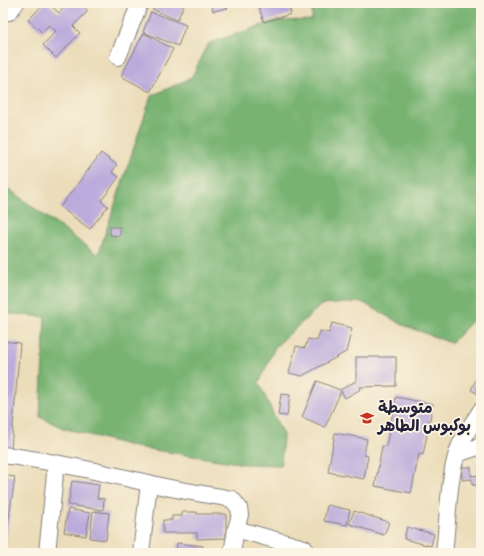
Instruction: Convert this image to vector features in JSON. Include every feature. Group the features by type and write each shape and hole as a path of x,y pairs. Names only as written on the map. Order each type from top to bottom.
{"street":[{"path":"3,10 9,12 16,3"},
{"path":"118,57 140,3"},
{"path":"444,553 452,474 457,454 481,410"},
{"path":"457,454 481,446"},
{"path":"3,455 29,458 101,471 149,483 232,499 239,508 240,515 232,553"},
{"path":"47,553 56,464"},
{"path":"141,553 149,483"},
{"path":"236,529 304,548 304,553"}],"green space":[{"path":"312,3 481,3 481,312 451,343 403,325 362,302 321,305 275,347 259,383 283,435 281,465 245,464 135,447 63,428 40,417 45,317 3,313 3,185 98,255 151,96 191,78 209,43 275,21 312,20"}],"building":[{"path":"45,3 48,3 59,13 68,3 80,3 88,11 73,26 80,33 56,58 43,45 56,31 49,25 42,32 28,20"},
{"path":"154,3 185,3 177,20 152,9"},
{"path":"211,3 227,3 228,8 213,11"},
{"path":"265,3 288,3 291,14 264,22 258,5"},
{"path":"151,12 186,25 178,46 143,32"},
{"path":"144,33 173,49 150,92 121,76"},
{"path":"101,153 117,165 112,172 119,177 101,201 108,206 90,229 60,207"},
{"path":"110,227 120,227 120,236 110,235"},
{"path":"332,323 352,328 346,352 302,376 289,373 296,346 305,348 308,339 317,341 320,331 329,333"},
{"path":"3,341 20,343 11,449 3,448"},
{"path":"356,357 396,357 396,386 360,387 361,389 345,398 341,391 325,427 302,417 317,381 340,390 356,381"},
{"path":"478,375 481,377 480,395 471,390"},
{"path":"281,394 290,395 287,416 278,415"},
{"path":"396,397 433,404 423,455 419,454 411,493 375,486 382,446 386,446"},
{"path":"335,433 367,439 364,455 368,456 364,479 328,472"},
{"path":"462,467 471,467 471,476 479,475 479,468 481,468 481,485 472,485 472,479 462,480"},
{"path":"3,475 15,477 4,553 3,553"},
{"path":"72,481 99,485 97,498 104,499 103,510 68,505"},
{"path":"327,505 350,510 347,525 324,521"},
{"path":"68,509 90,513 86,536 64,532"},
{"path":"93,511 109,513 106,540 90,538"},
{"path":"354,511 389,522 384,535 349,524"},
{"path":"182,512 197,512 197,514 226,514 226,538 197,539 197,533 163,533 163,520 172,520 172,516 182,516"},
{"path":"407,527 434,534 431,546 404,539"},
{"path":"177,543 203,546 202,553 176,553"}],"place":[{"name":"متوسطة بوكبوس الطاهر","path":"367,418"}]}
